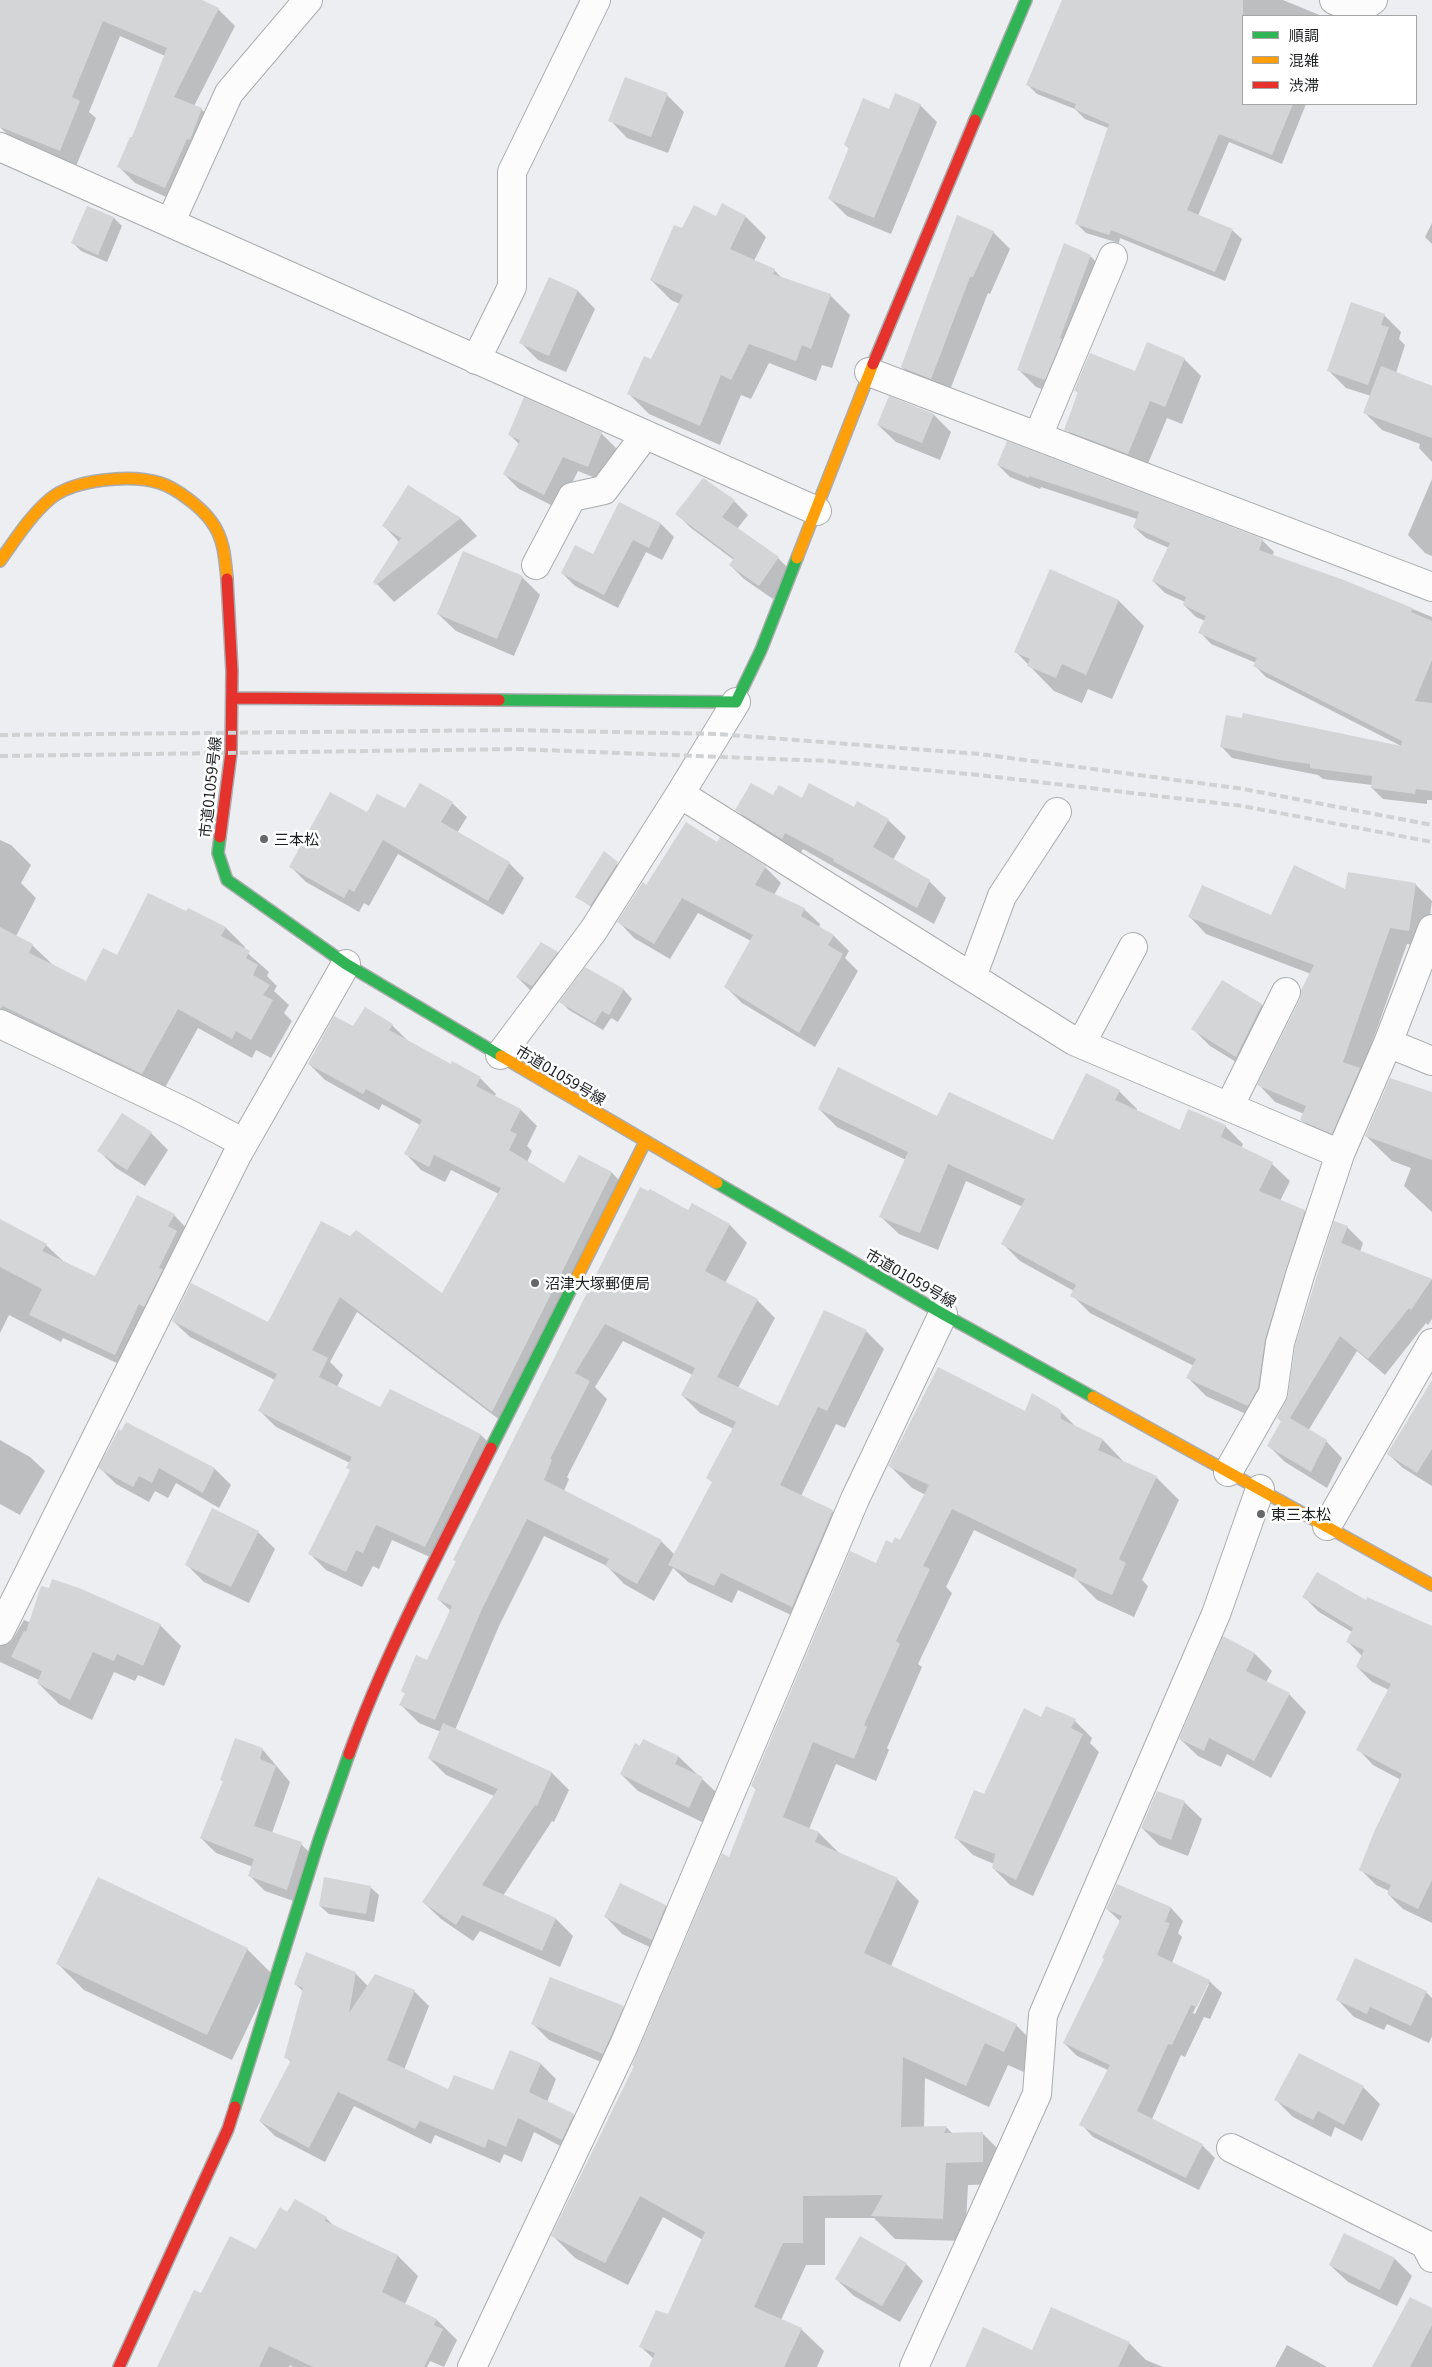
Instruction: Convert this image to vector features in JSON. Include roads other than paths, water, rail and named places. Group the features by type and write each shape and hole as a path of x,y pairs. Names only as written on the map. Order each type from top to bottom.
{"street":[{"path":"171,221 229,93 308,0"},
{"path":"476,360 512,287 512,172 596,0"},
{"path":"500,1056 593,931 736,702 761,650 817,511 869,372 1026,0"},
{"path":"1334,0 1349,8 1369,4 1373,0"},
{"path":"0,147 171,221 476,360 817,511"},
{"path":"1038,436 1113,257"},
{"path":"869,372 1432,587"},
{"path":"536,565 572,497 604,490 645,435"},
{"name":"市道01059号線","path":"0,561 28,522 51,498 74,488 100,480 133,480 160,483 179,492 211,520 222,540 229,611 232,698 231,753 218,853 227,880 346,964 645,1142 943,1314 1432,1585"},
{"path":"232,698 736,702"},
{"path":"680,794 1081,1044 1340,1154"},
{"path":"972,977 1002,896 1057,812"},
{"path":"1228,1472 1274,1393 1280,1343 1340,1154 1388,1043 1432,929"},
{"path":"1081,1044 1133,947"},
{"path":"0,1631 244,1143 346,964"},
{"path":"1229,1107 1286,992"},
{"path":"0,1024 185,1112 244,1143"},
{"path":"1388,1043 1432,1061"},
{"path":"119,2367 228,2129 319,1840 361,1721 417,1596 645,1142"},
{"path":"472,2367 624,2045 855,1499 943,1314"},
{"path":"1327,1526 1432,1343"},
{"path":"914,2367 1037,2094 1043,2014 1216,1614 1260,1490"},
{"path":"1231,2148 1424,2244 1432,2258"}],"railway":[{"path":"0,735 515,730 717,734 980,754 1244,789 1432,825"},
{"path":"0,756 517,749 827,761 979,775 1243,806 1432,842"}],"place":[{"name":"三本松","path":"264,839"},
{"name":"沼津大塚郵便局","path":"535,1283"},
{"name":"東三本松","path":"1261,1514"}]}
